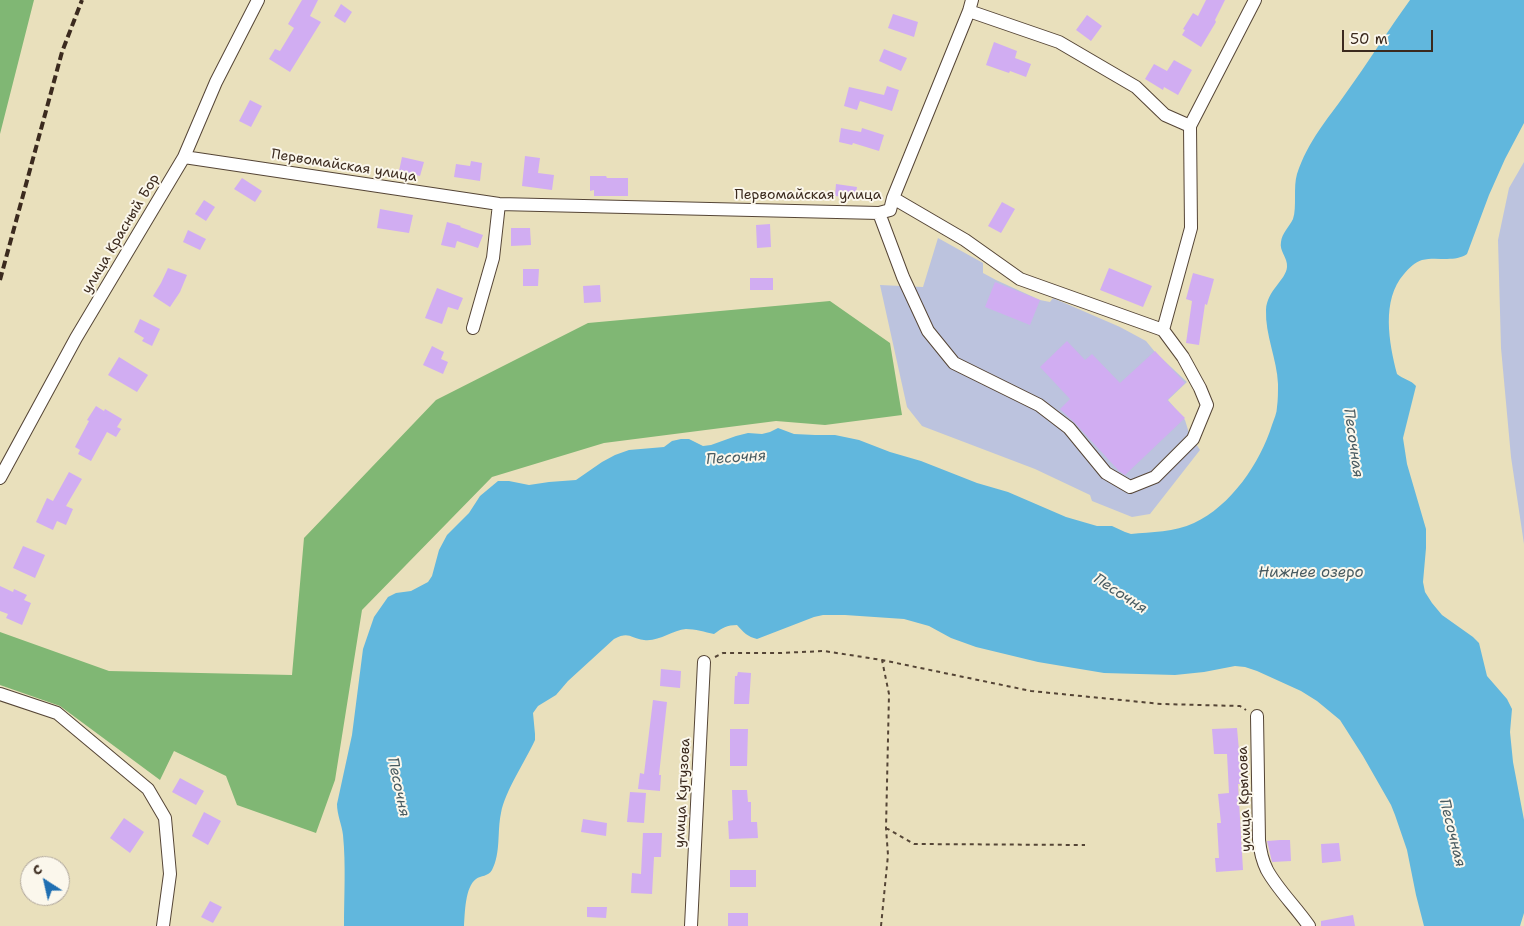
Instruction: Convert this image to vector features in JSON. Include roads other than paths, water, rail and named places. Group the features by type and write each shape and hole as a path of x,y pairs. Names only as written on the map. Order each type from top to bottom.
{"street":[{"name":"улица Красный Бор","path":"0,478 76,338 184,157 216,82 258,0"},
{"path":"1163,330 1191,228 1190,126 1255,0"},
{"name":"Первомайская улица","path":"184,157 499,204 879,214 890,210 893,198 970,6"},
{"path":"970,6 1059,42 1136,87 1165,115 1190,126"},
{"path":"879,214 903,278 928,331 954,363 1039,405 1069,428 1106,473 1130,487 1155,477 1193,440 1206,404 1196,380 1183,357 1163,330 1020,279 965,240 893,198"},
{"path":"473,328 493,258 499,204"},
{"name":"улица Кутузова","path":"691,926 704,662"},
{"path":"0,694 57,713 148,789 165,818 170,874 163,926"},
{"name":"улица Крылова","path":"1257,716 1259,840 1261,854 1266,869 1274,881 1310,926"}],"water":[{"name":"Нижнее озеро","path":"1410,0 1524,0 1524,123 1489,195 1467,254 1451,259 1422,260 1412,266 1397,284 1392,296 1389,322 1391,349 1397,374 1416,386 1403,438 1407,464 1426,529 1423,582 1425,592 1442,615 1479,643 1487,676 1507,699 1512,709 1510,732 1513,762 1524,820 1524,913 1520,926 1424,926 1407,850 1391,805 1340,720 1317,701 1301,691 1257,671 1235,666 1175,675 1104,673 1038,662 976,647 951,638 929,626 904,619 823,615 757,639 746,634 737,625 725,627 714,634 686,629 650,640 626,635 614,639 568,681 556,695 538,706 533,713 535,740 503,804 497,857 492,870 489,874 476,879 470,888 466,901 464,926 344,926 344,846 337,804 352,735 363,649 374,617 388,597 396,593 411,591 428,582 432,576 439,550 447,535 469,513 480,496 498,481 529,485 576,480 602,462 629,450 664,447 672,441 681,439 689,439 703,446 711,445 736,436 748,433 762,434 778,428 794,434 835,435 859,440 977,483 1008,492 1066,517 1097,526 1112,526 1131,534 1163,531 1187,526 1220,506 1232,495 1252,468 1267,439 1276,412 1278,384 1276,365 1267,329 1266,310 1273,291 1286,272 1286,261 1281,248 1281,242 1293,219 1295,185 1301,162 1318,131"}],"railway":[{"path":"0,280 62,52 82,0"}],"water label":[{"name":"Песочная","path":"1353,443"},
{"name":"Песочня","path":"736,458"},
{"name":"Песочня","path":"1120,594"},
{"name":"Песочня","path":"398,787"},
{"name":"Песочная","path":"1452,833"}]}
